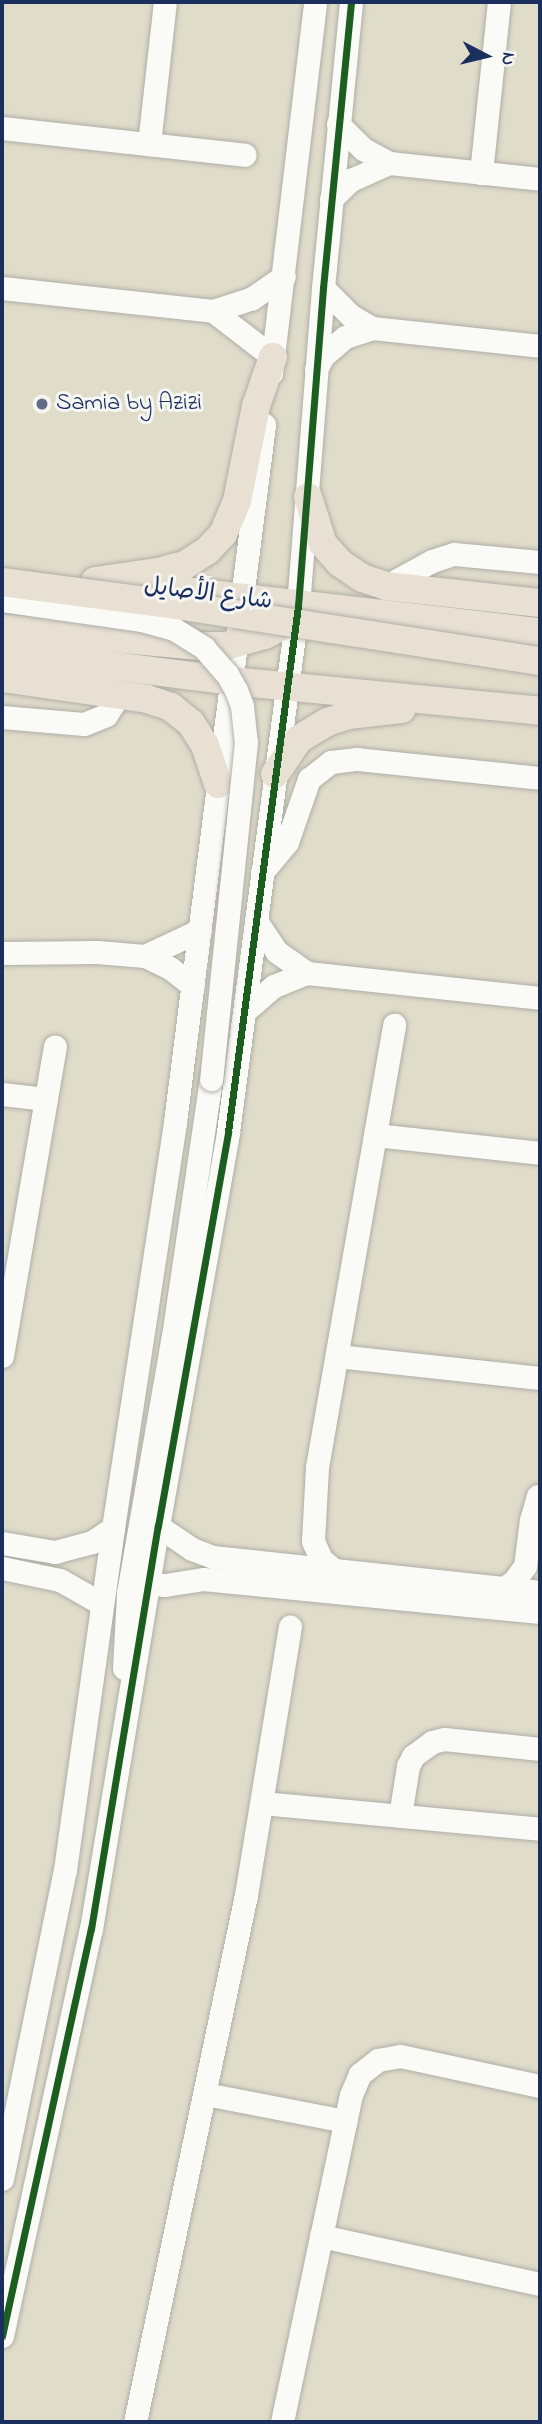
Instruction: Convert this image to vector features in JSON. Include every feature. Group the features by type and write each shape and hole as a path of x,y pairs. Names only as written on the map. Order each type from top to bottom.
{"main road":[{"path":"95,581 158,572 185,565 208,550 223,534 237,501 256,406 273,357"},
{"path":"308,496 318,533 332,554 362,578 386,586 540,603"},
{"name":"شارع الأصايل","path":"2,570 540,632"},
{"path":"2,582 177,605 540,661"},
{"path":"2,628 200,646 237,644 278,628 298,606"},
{"path":"2,652 231,681 540,711"},
{"path":"2,678 160,702 186,718 205,745 218,784"},
{"path":"275,774 285,755 313,729 348,715 397,712 409,698"}],"street":[{"path":"149,144 165,2"},
{"path":"2,2179 65,1870 113,1528 156,1257 284,276 315,2"},
{"path":"2,2336 91,1929 148,1583 208,1254 246,1010 298,606 323,288 351,2"},
{"path":"481,173 499,2"},
{"path":"338,124 363,149 389,163 540,179"},
{"path":"2,128 245,155"},
{"path":"331,199 351,180 389,163"},
{"path":"2,288 213,311 251,299 284,276"},
{"path":"323,288 350,315 372,328 540,346"},
{"path":"213,311 273,357"},
{"path":"316,369 328,351 345,337 372,328"},
{"path":"386,586 432,561 454,554 540,562"},
{"path":"2,600 141,620 174,629 204,648 227,674 242,706 246,741 211,1079 173,1336 126,1605 123,1665 128,1710"},
{"path":"2,717 84,724 106,715 119,695"},
{"path":"262,872 287,842 309,779 331,762 357,759 540,778"},
{"path":"256,921 277,952 307,973"},
{"path":"145,956 200,930"},
{"path":"2,953 97,952 145,956 170,968 193,986"},
{"path":"246,1010 274,986 307,973 540,998"},
{"path":"334,1570 321,1559 313,1541 317,1467 394,1025"},
{"path":"2,1356 55,1047"},
{"path":"2,1094 46,1099"},
{"path":"375,1135 540,1153"},
{"path":"337,1356 540,1378"},
{"path":"257,1569 287,1555 300,1539 310,1483 317,1467"},
{"path":"504,1588 525,1566 531,1520 540,1501"},
{"path":"540,1501 536,1558 540,1576"},
{"path":"158,1526 202,1554 257,1569 540,1612"},
{"path":"103,1604 60,1580 7,1569 6,1543 55,1552 92,1542 113,1528"},
{"path":"148,1583 165,1585 257,1569 334,1570 540,1592"},
{"path":"135,2422 205,2094 262,1803 290,1627"},
{"path":"401,1816 408,1766 422,1747 432,1742 444,1739 540,1749"},
{"path":"262,1803 540,1829"},
{"path":"282,2422 345,2121 360,2074 368,2066 388,2057 400,2056 540,2086"},
{"path":"205,2094 345,2121"},
{"path":"321,2236 540,2284"}],"cycle path":[{"path":"2,2336 91,1929 158,1526 228,1132 298,606 323,288 351,2"}],"place":[{"name":"Samia by Azizi","path":"42,404"}]}
